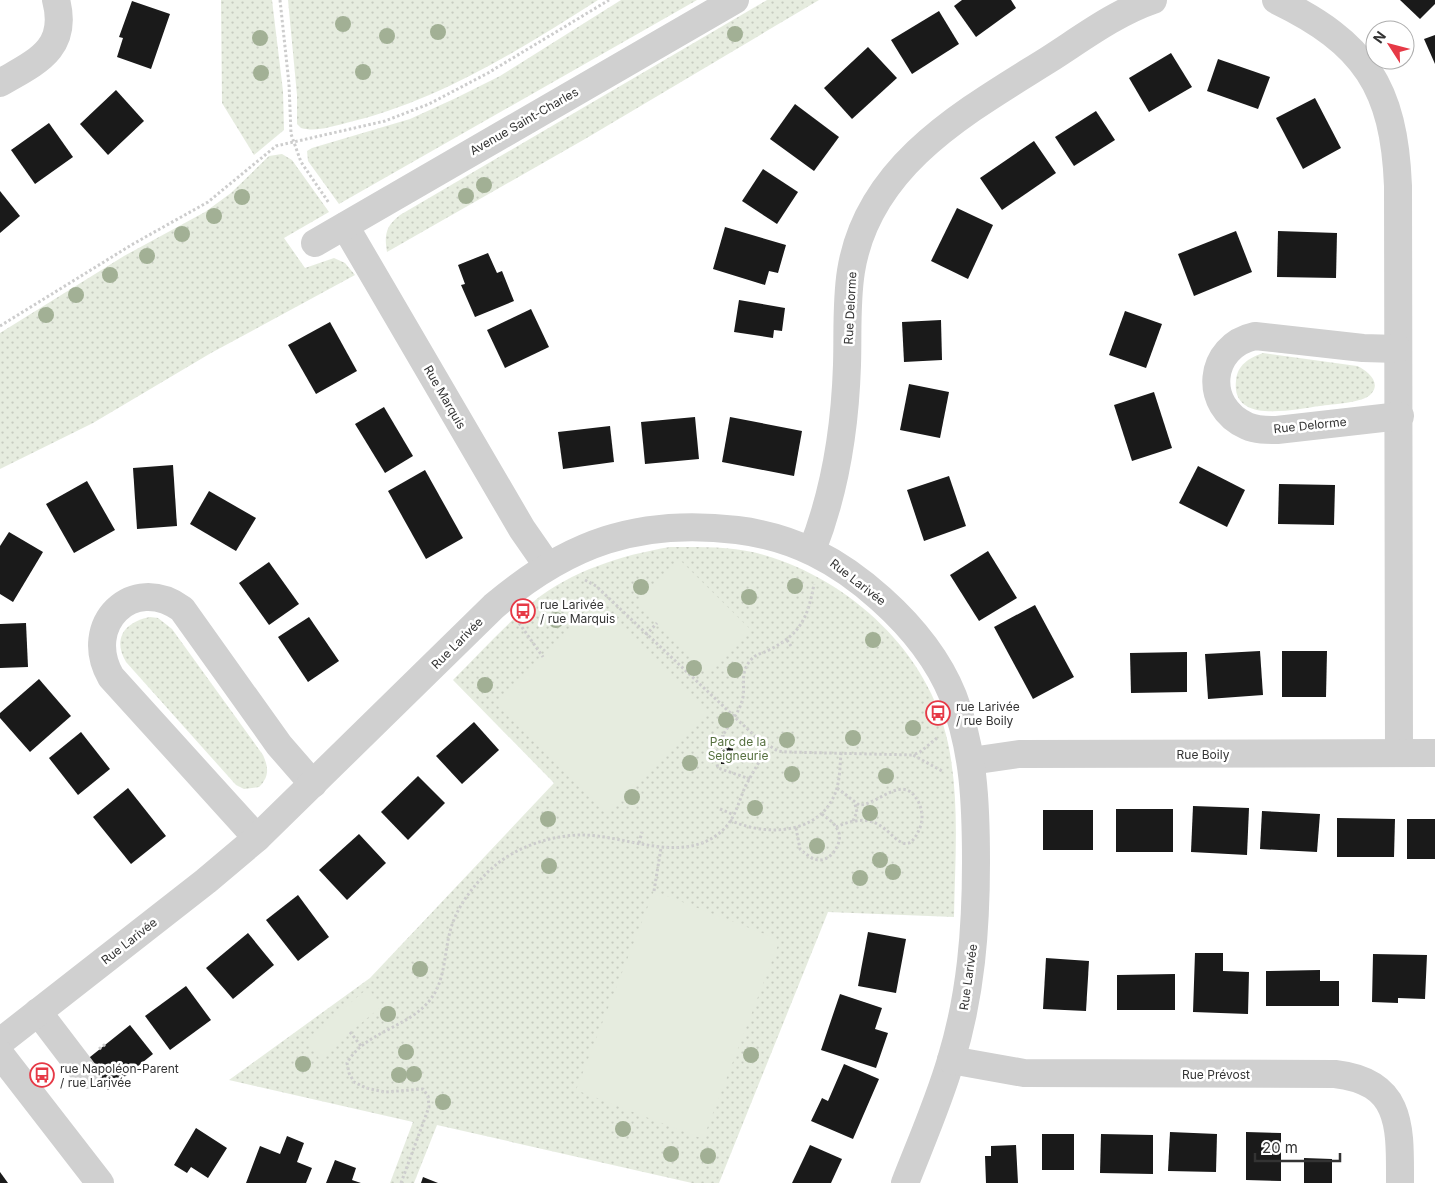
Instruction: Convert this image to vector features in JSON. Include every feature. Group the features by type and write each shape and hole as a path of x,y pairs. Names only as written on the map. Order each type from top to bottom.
{"street":[{"path":"0,83 30,66 53,46 60,21 56,0"},
{"name":"Avenue Saint-Charles","path":"315,243 340,217 735,0"},
{"name":"Rue Delorme","path":"814,563 830,497 840,439 847,366 848,296 851,270 863,226 886,184 926,142 998,92 1105,24 1153,0"},
{"path":"1276,0 1316,21 1335,34 1353,51 1374,81 1387,111 1396,156 1400,416 1399,754"},
{"name":"Rue Marquis","path":"340,217 517,520 547,565"},
{"name":"Rue Delorme","path":"1398,349 1363,348 1270,336 1243,338 1231,346 1223,357 1217,370 1216,385 1220,400 1227,412 1248,426 1261,430 1277,430 1400,416"},
{"name":"Rue Larivée","path":"0,1042 206,881 257,838 494,606 547,565 575,550 620,536 674,528 711,528 746,531 791,541 814,563 851,574 894,610 928,651 952,693 966,732 971,761 976,819 973,945 969,981 951,1060 905,1183"},
{"path":"257,838 111,677 104,664 101,640 105,626 113,613 133,600 157,596 170,600 182,609 279,745 313,784"},
{"name":"Rue Boily","path":"971,761 1019,754 1435,753"},
{"path":"38,1012 86,1075"},
{"path":"0,1054 100,1183"},
{"name":"Rue Prévost","path":"951,1060 1024,1073 1335,1074 1355,1077 1379,1089 1388,1098 1394,1110 1400,1145 1400,1183"}],"path":[{"path":"280,0 289,84 290,134 301,162 340,217"},
{"path":"0,326 132,244 208,202 267,151 285,143 385,121 429,104 488,73 609,0"},
{"path":"750,779 718,768 718,745 743,698 742,674 749,662 757,654 766,652 787,640 797,632 804,622 810,603 814,563"},
{"path":"578,576 596,586 733,716 768,746 787,752 913,755 920,752 940,735"},
{"path":"516,618 543,657"},
{"path":"646,635 657,623"},
{"path":"787,640 791,646"},
{"path":"722,735 725,746"},
{"path":"401,1183 429,1107 428,1096 423,1089 385,1092 354,1082 348,1073 348,1063 361,1046 420,1011 432,998 440,980 451,927 456,914 479,881 496,864 514,852 535,843 582,835 661,848 695,844 714,836 734,815 750,779 768,746"},
{"path":"730,820 749,829 784,831 796,828 820,813 832,800 837,788 841,753"},
{"path":"913,755 943,771"},
{"path":"836,827 853,821 875,822 901,843 907,844 915,840 923,820 921,806 916,796 908,791 899,789 889,791 864,805 855,803 837,788"},
{"path":"853,821 857,812 855,803"},
{"path":"720,809 734,815"},
{"path":"796,828 800,849 813,859 821,860 827,858 839,844 840,835 836,827 820,813"},
{"path":"639,843 642,832"},
{"path":"654,891 661,848"},
{"path":"350,1032 361,1046"}],"green space":[{"path":"221,0 272,0 283,91 284,130 254,155 222,103"},
{"path":"288,0 598,0 508,55 445,88 379,114 329,127 312,129 301,128 297,124 297,95"},
{"path":"621,0 697,0 339,204 308,161 307,151 312,148 410,119 500,76"},
{"path":"767,0 819,0 585,139 387,252 387,231 400,215"},
{"path":"282,154 292,160 329,212 284,238 305,268 334,258 345,263 355,275 211,353 93,423 0,469 0,333 124,256 205,212 231,193 269,156"},
{"path":"1263,353 1357,366 1372,377 1375,386 1374,390 1367,397 1347,403 1281,411 1254,409 1244,404 1237,395 1236,381 1241,366 1253,357"},
{"name":"Parc de la Seigneurie","path":"670,547 741,550 764,555 796,567 826,582 855,602 881,625 905,651 924,679 938,710 952,764 956,851 954,917 828,912 719,1183 692,1183 437,1125 414,1183 390,1183 413,1122 229,1080 370,978 554,783 453,680 533,602 564,581 616,560"},
{"path":"680,560 751,630 708,674 637,603"},
{"path":"597,603 707,713 606,814 496,704"},
{"path":"158,618 172,629 263,755 267,772 265,780 259,787 244,789 236,785 126,662 120,646 123,632 141,619"},
{"path":"654,891 780,940 703,1139 576,1090"},
{"path":"368,988 382,1006 319,1058 305,1041"}],"building":[{"path":"962,0 1011,0 1016,8 976,37 954,6"},
{"path":"1400,0 1435,0 1435,4 1420,19"},
{"path":"132,1 170,14 151,69 117,57 123,38 119,37"},
{"path":"939,11 959,44 912,74 891,40"},
{"path":"1435,35 1435,64 1424,39"},
{"path":"868,47 897,78 852,119 824,88"},
{"path":"1171,53 1192,87 1149,112 1129,78"},
{"path":"1218,59 1270,77 1258,109 1207,91"},
{"path":"116,90 144,121 108,155 80,124"},
{"path":"1315,98 1341,148 1303,169 1276,118"},
{"path":"795,104 839,137 814,171 770,139"},
{"path":"1096,111 1115,140 1074,166 1055,137"},
{"path":"49,123 73,157 35,184 11,150"},
{"path":"1034,141 1056,173 1002,210 980,178"},
{"path":"763,169 798,192 777,224 742,201"},
{"path":"0,191 20,216 0,233"},
{"path":"957,208 993,225 968,279 931,261"},
{"path":"725,227 786,245 778,273 769,271 765,285 713,269"},
{"path":"1236,231 1252,272 1194,296 1178,254"},
{"path":"1278,231 1337,233 1336,278 1277,277"},
{"path":"488,253 497,273 502,271 514,301 475,317 461,285 465,284 458,265"},
{"path":"739,300 785,308 782,331 774,330 773,338 734,332"},
{"path":"531,309 549,347 505,368 487,330"},
{"path":"1125,311 1162,324 1146,368 1109,355"},
{"path":"941,320 942,360 904,362 902,322"},
{"path":"330,322 357,371 316,394 288,345"},
{"path":"909,384 949,392 940,438 900,430"},
{"path":"1154,392 1172,448 1132,461 1114,405"},
{"path":"384,407 413,456 385,473 355,424"},
{"path":"695,417 699,459 645,464 641,422"},
{"path":"730,417 802,431 794,476 722,462"},
{"path":"610,426 614,462 563,469 558,432"},
{"path":"173,465 177,526 137,529 133,468"},
{"path":"1198,466 1245,490 1227,527 1179,503"},
{"path":"425,470 463,538 426,559 388,491"},
{"path":"949,476 966,526 924,541 907,490"},
{"path":"87,481 115,530 74,553 46,504"},
{"path":"1279,484 1335,485 1334,525 1278,524"},
{"path":"209,491 256,518 236,551 190,524"},
{"path":"9,532 43,552 13,602 0,594 0,546"},
{"path":"988,551 1017,598 979,621 950,575"},
{"path":"269,562 299,604 269,625 239,583"},
{"path":"1035,605 1074,677 1033,699 994,627"},
{"path":"309,617 339,661 308,682 278,637"},
{"path":"26,623 28,667 0,668 0,624"},
{"path":"1260,651 1263,695 1208,699 1205,654"},
{"path":"1282,651 1327,651 1326,697 1282,697"},
{"path":"1187,652 1187,692 1131,693 1130,653"},
{"path":"39,679 71,716 30,752 0,718 0,713"},
{"path":"474,722 499,750 462,784 436,756"},
{"path":"81,732 110,769 78,795 49,758"},
{"path":"721,746 733,746 733,764 721,764"},
{"path":"418,776 445,803 408,840 381,812"},
{"path":"128,788 166,836 131,864 93,817"},
{"path":"1193,806 1249,808 1247,855 1191,852"},
{"path":"1116,809 1173,809 1173,852 1116,852"},
{"path":"1043,810 1093,810 1093,850 1043,850"},
{"path":"1262,811 1320,814 1317,852 1260,849"},
{"path":"1337,818 1395,819 1394,857 1337,857"},
{"path":"1407,819 1435,819 1435,859 1407,859"},
{"path":"359,834 386,863 347,900 319,870"},
{"path":"298,895 329,937 298,961 266,920"},
{"path":"868,932 906,939 896,993 858,986"},
{"path":"248,933 274,965 233,999 206,968"},
{"path":"1195,953 1223,953 1223,971 1249,972 1248,1014 1193,1012"},
{"path":"1373,954 1427,955 1425,999 1398,998 1398,1003 1372,1002"},
{"path":"1046,958 1089,961 1086,1011 1043,1009"},
{"path":"1320,970 1320,981 1339,981 1339,1006 1266,1006 1266,971"},
{"path":"1175,974 1175,1010 1117,1010 1117,975"},
{"path":"186,986 211,1020 170,1050 145,1016"},
{"path":"840,994 882,1008 875,1029 888,1033 876,1068 821,1050"},
{"path":"130,1025 153,1054 108,1090 85,1061"},
{"path":"844,1064 879,1079 853,1139 811,1121 822,1098 828,1101"},
{"path":"196,1128 227,1148 208,1178 191,1167 187,1173 174,1165"},
{"path":"1170,1132 1217,1134 1216,1172 1168,1171"},
{"path":"1246,1132 1281,1133 1281,1181 1246,1180"},
{"path":"1042,1134 1074,1134 1074,1170 1042,1170"},
{"path":"1101,1134 1153,1135 1153,1174 1100,1173"},
{"path":"287,1136 304,1143 297,1162 312,1168 306,1183 246,1183 260,1146 280,1154"},
{"path":"810,1145 842,1159 831,1183 792,1183"},
{"path":"1016,1145 1018,1183 986,1183 985,1156 991,1156 991,1146"},
{"path":"1304,1158 1332,1159 1332,1183 1304,1183"},
{"path":"335,1160 356,1168 352,1180 361,1183 326,1183"},
{"path":"0,1172 8,1183 0,1183"},
{"path":"423,1177 438,1183 421,1183"}],"place":[{"name":"rue Larivée / rue Marquis","path":"523,611"},
{"name":"rue Larivée / rue Boily","path":"938,713"},
{"name":"rue Napoléon-Parent / rue Larivée","path":"42,1075"}]}
